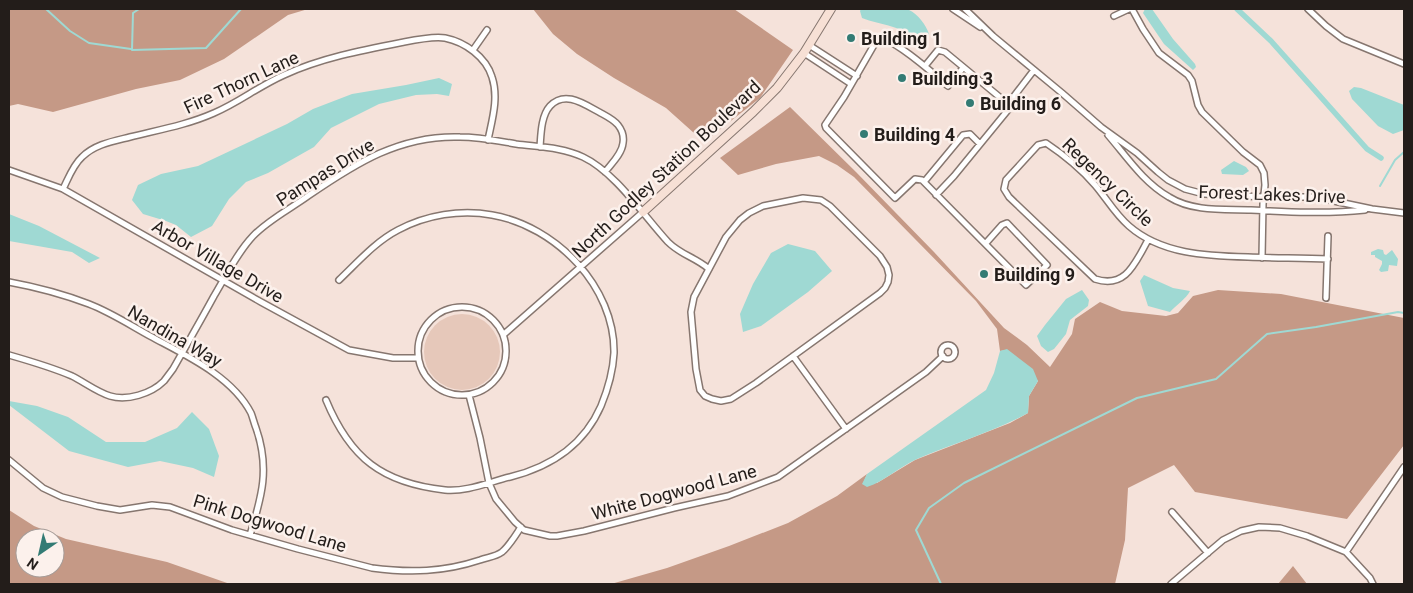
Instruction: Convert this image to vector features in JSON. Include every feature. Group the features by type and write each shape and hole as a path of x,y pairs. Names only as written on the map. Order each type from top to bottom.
{"street":[{"name":"North Godley Station Boulevard","path":"503,336 754,112 777,88 804,53 832,9"},
{"name":"Forest Lakes Drive","path":"952,9 993,36"},
{"name":"Forest Lakes Drive","path":"965,9 993,36 1101,127 1176,185 1196,192 1264,197 1314,197 1372,209 1404,213"},
{"path":"1114,16 1130,9 1159,52 1188,75 1192,81 1198,105 1202,112 1260,165 1264,173 1265,185 1262,258"},
{"path":"1308,9 1343,39 1404,64"},
{"path":"473,50 487,30"},
{"name":"Fire Thorn Lane","path":"63,189 73,169 82,157 94,148 189,123 215,113 283,75 312,64 368,49 419,39 444,37 473,50 484,62 492,76 496,95 488,140"},
{"path":"964,68 948,86 925,66 885,38 880,39 874,45 857,76 825,124 826,128 895,198 915,179 922,180 1026,285 1047,265 1008,223 1002,225 986,244"},
{"path":"809,45 857,76"},
{"path":"925,66 938,50 945,52 1008,104"},
{"path":"804,53 852,84"},
{"path":"936,195 1008,110 1008,104 1034,70"},
{"path":"540,147 543,123 550,106 565,98 581,102 612,120 619,126 622,133 622,149 604,172"},
{"name":"Forest Lakes Drive","path":"1101,127 1148,182 1185,205 1263,211 1340,212 1372,209"},
{"path":"924,182 963,135 970,134 980,144"},
{"name":"Pampas Drive","path":"9,356 43,364 109,396 120,398 140,395 152,390 163,382 173,369 223,280 252,237 324,185 382,151 415,140 461,137 570,152 593,163 604,172 680,253 709,268"},
{"name":"Regency Circle","path":"1148,240 1134,265 1123,277 1114,282 1095,279 1009,197 1004,189 1006,180 1038,145 1046,142 1079,168 1128,226 1148,240 1172,250 1209,256 1328,259"},
{"name":"Arbor Village Drive","path":"9,170 63,189 261,302 350,350 393,358 418,358"},
{"path":"1148,182 1158,172"},
{"path":"803,198 819,199 830,206 880,256 887,267 889,275 885,288 730,400 721,401 705,396 700,390 696,369 692,312 694,297 709,268 726,237 740,220 749,213 763,206 803,198"},
{"path":"326,400 334,420 351,446 388,476 418,486 450,490 473,487 527,473 554,460 584,435 598,412 606,392 614,353 608,315 596,287 581,268 561,248 539,232 495,215 468,213 427,218 397,230 377,243 339,280"},
{"path":"1326,298 1328,236"},
{"name":"Nandina Way","path":"9,282 61,294 92,305 212,371 233,389 251,413 261,444 264,464 260,498 250,535"},
{"path":"467,308 477,310 494,322 503,336 506,353 504,365 498,376 480,391 458,395 448,393 428,380 421,369 418,358 418,344 423,331 436,316 446,310 467,308"},
{"path":"793,356 846,429"},
{"name":"White Dogwood Lane","path":"469,394 489,483 496,499 521,527 530,531 557,536 728,496 778,477 926,372 943,356"},
{"name":"Pink Dogwood Lane","path":"9,460 43,488 62,497 120,510 152,505 170,507 250,535 372,568 394,571 422,571 459,566 493,557 502,552 521,527"},
{"path":"1346,552 1404,466"},
{"path":"1172,512 1208,553"},
{"path":"1171,584 1223,540 1241,531 1259,527 1284,529 1308,536 1346,552 1370,578 1373,584"}],"shaded area":[{"path":"9,9 308,9 288,15 224,59 180,80 136,89 53,112 18,104 9,106"},
{"path":"533,9 734,9 793,50 760,98 704,142 666,108 577,54 553,34"},
{"path":"790,107 934,252 1004,328 1027,345 1050,367 1072,334 1075,319 1100,302 1122,311 1166,316 1178,313 1193,296 1218,290 1281,294 1404,318 1404,445 1347,519 1195,492 1174,465 1128,488 1125,540 1115,584 611,584 667,568 788,523 837,496 867,474 863,484 877,483 915,460 1010,423 1028,413 1029,396 1038,381 1007,350 1000,351 997,329 976,301 854,177 837,165 819,156 776,164 738,175 720,158"},
{"path":"462,314 476,317 489,325 497,338 500,352 497,366 489,379 476,387 462,390 448,387 435,379 427,366 424,352 427,338 435,325 448,317"},
{"path":"9,510 39,528 15,528 15,578 65,578 65,539 167,562 230,584 9,584"},
{"path":"1293,566 1307,584 1278,584"}],"water":[{"path":"894,8 909,10 921,20 929,34 923,43 919,43 914,37 900,29 862,18 861,9"},
{"path":"1145,9 1152,9 1173,39 1195,64 1196,67 1193,70 1164,44 1143,13"},
{"path":"439,78 452,84 449,96 437,94 416,95 379,104 331,128 314,147 268,173 246,182 229,199 212,226 191,237 176,225 143,214 132,200 138,185 161,174 198,166 287,124 313,109 352,94"},
{"path":"1354,87 1404,105 1404,130 1393,134 1378,126 1352,99 1349,91"},
{"path":"1234,161 1246,167 1249,171 1243,175 1222,174 1221,170"},
{"path":"9,214 39,226 100,258 89,263 72,252 9,241"},
{"path":"788,244 815,251 832,271 808,292 761,326 743,332 740,314 753,284 771,253"},
{"path":"1378,249 1383,250 1386,255 1392,250 1398,259 1397,266 1389,265 1388,271 1381,272 1379,270 1382,261 1375,257 1375,255 1371,255 1371,252"},
{"path":"1144,275 1173,288 1190,291 1170,312 1148,306 1140,281"},
{"path":"1082,290 1089,300 1088,306 1070,320 1066,334 1054,349 1048,352 1041,346 1037,336 1066,299"},
{"path":"1007,349 1033,369 1038,381 1029,396 1028,413 1001,426 917,459 867,487 862,484 867,474 986,390 994,373 1000,351"},
{"path":"9,401 37,406 68,417 106,442 145,442 177,428 192,412 209,429 219,456 214,477 193,468 160,461 128,467 69,451 9,405"}],"waterway":[{"path":"46,9 70,31 89,43 131,49"},
{"path":"139,9 133,13 132,50 206,48 241,9"},
{"path":"1237,9 1271,41 1367,149 1381,158"},
{"path":"1380,186 1395,160 1404,152"},
{"path":"941,584 916,530 929,508 964,483 1137,398 1216,379 1267,334 1398,312 1404,313"}],"place":[{"name":"Building 1","path":"851,38"},
{"name":"Building 3","path":"902,78"},
{"name":"Building 6","path":"970,103"},
{"name":"Building 4","path":"864,134"},
{"name":"Building 9","path":"984,274"}]}
